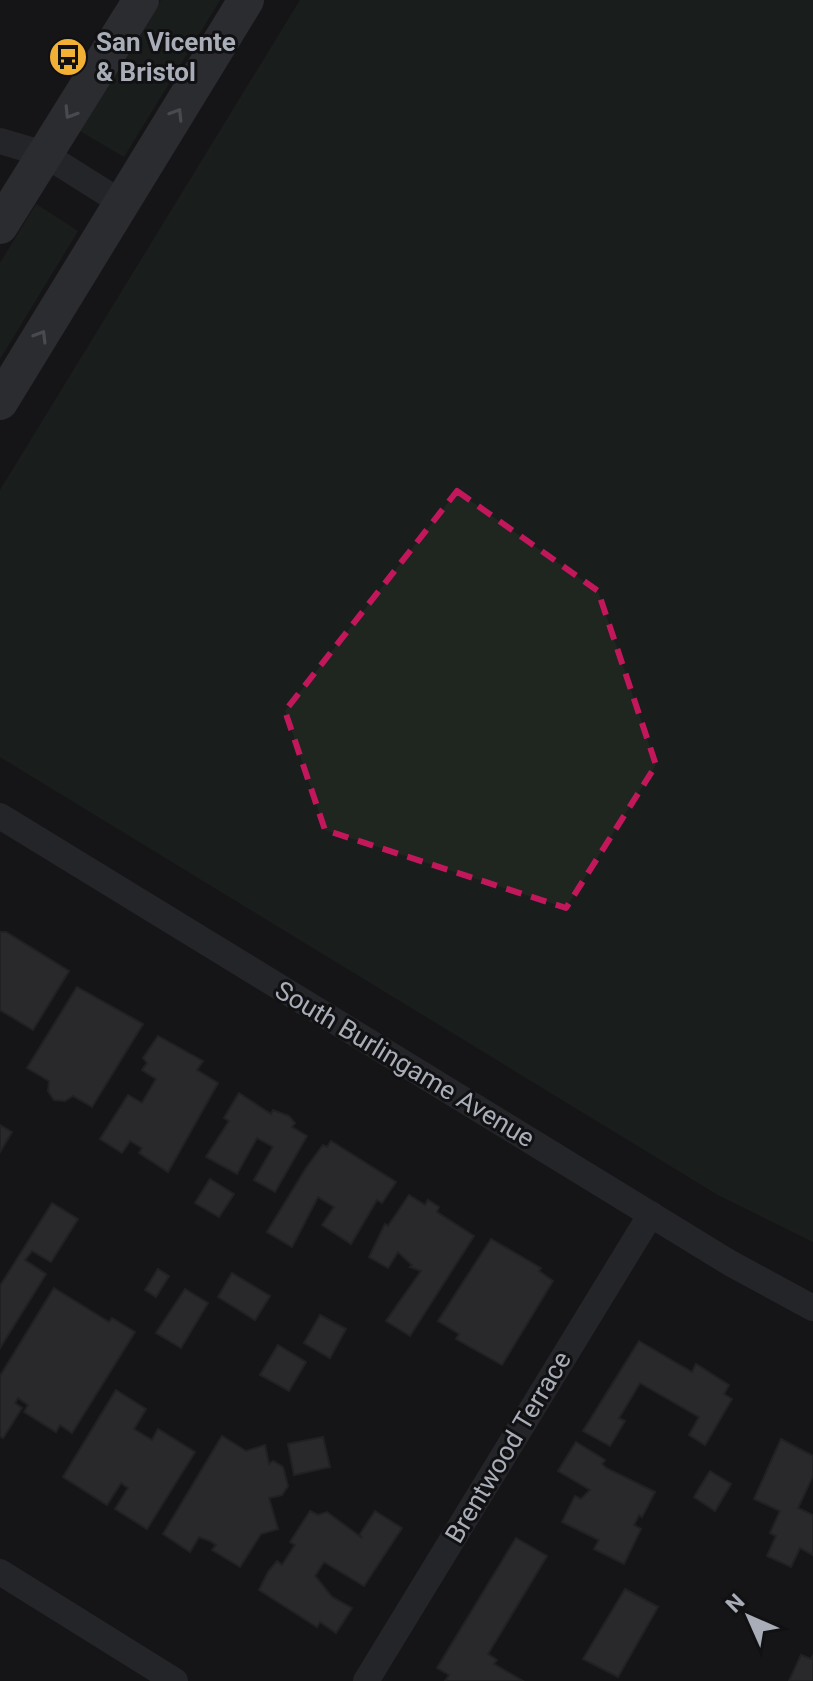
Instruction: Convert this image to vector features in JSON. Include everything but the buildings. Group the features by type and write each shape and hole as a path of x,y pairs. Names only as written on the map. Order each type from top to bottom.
{"main road":[{"path":"0,226 141,0"},
{"path":"0,402 246,0"}],"street":[{"path":"0,141 44,154 122,203"},
{"name":"South Burlingame Avenue","path":"0,816 651,1214 813,1308"},
{"name":"Brentwood Terrace","path":"366,1681 651,1214"},
{"path":"0,1572 175,1681"}],"highlighted area":[{"path":"457,491 598,591 656,765 566,908 325,830 285,711"}],"shaded area":[{"path":"161,0 220,0 124,157 80,131"},
{"path":"300,0 813,0 813,1242 718,1195 0,757 0,490"},
{"path":"36,204 78,231 0,359 0,263"}],"place":[{"name":"San Vicente & Bristol","path":"68,57"}]}
